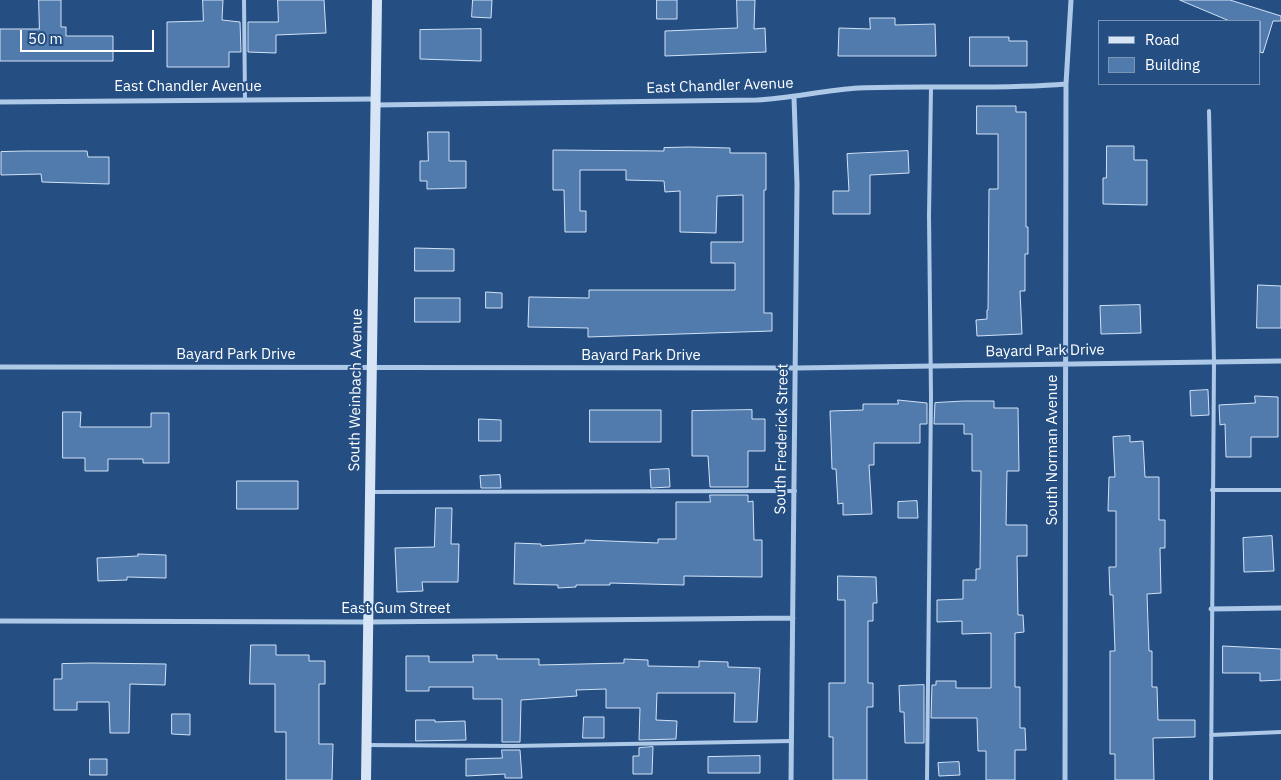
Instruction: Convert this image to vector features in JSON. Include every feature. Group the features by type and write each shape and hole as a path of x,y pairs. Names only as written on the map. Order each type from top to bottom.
{"street":[{"name":"South Weinbach Avenue","path":"366,780 377,0"},
{"name":"South Norman Avenue","path":"1065,780 1066,84 1071,0"},
{"name":"East Chandler Avenue","path":"0,102 245,99 375,102 710,101 794,98 826,90 1019,88 1066,84"},
{"name":"South Frederick Street","path":"792,780 797,184 794,98"},
{"name":"Bayard Park Drive","path":"0,367 371,369 796,368 1281,361"},
{"path":"1211,609 1281,608"},
{"name":"East Gum Street","path":"0,621 368,622 793,618"}],"lane":[{"path":"244,0 245,99"},
{"path":"927,780 931,365 931,88"},
{"path":"1209,111 1214,361 1211,780"},
{"path":"1212,490 1281,490"},
{"path":"370,492 794,491"},
{"path":"1211,735 1281,732"},
{"path":"366,745 514,746 792,741"}],"building":[{"path":"39,0 61,0 61,27 66,27 66,36 113,36 113,61 0,61 0,29 39,29"},
{"path":"203,0 223,0 222,20 240,22 241,52 229,52 229,67 167,67 167,22 203,21"},
{"path":"278,0 324,0 326,33 276,35 276,53 248,52 248,22 278,22"},
{"path":"473,0 492,0 491,18 472,17"},
{"path":"657,0 677,0 677,19 657,19"},
{"path":"737,0 755,0 754,29 765,28 766,52 665,56 665,31 737,28"},
{"path":"1180,0 1230,0 1281,16 1281,21 1273,21 1263,53 1261,52 1261,20 1228,20"},
{"path":"870,18 895,18 895,25 935,24 936,56 838,56 839,28 870,29"},
{"path":"481,29 481,61 420,59 420,30"},
{"path":"970,37 1009,37 1009,41 1027,41 1027,66 970,66"},
{"path":"977,106 1016,106 1016,112 1026,112 1026,227 1028,227 1028,254 1025,254 1025,291 1020,291 1022,334 977,336 976,320 987,319 988,310 989,189 998,189 998,134 977,134"},
{"path":"428,132 449,132 449,161 466,161 466,188 427,189 427,181 420,181 420,161 428,161"},
{"path":"1107,146 1134,146 1134,160 1147,160 1147,205 1103,204 1103,178 1106,178"},
{"path":"664,148 730,148 730,153 766,153 766,190 764,190 764,313 772,313 772,331 588,337 588,328 528,327 529,297 589,298 589,290 735,290 735,263 711,263 711,242 743,242 743,195 717,196 716,233 680,232 680,191 665,192 664,181 626,180 626,170 580,170 580,211 586,211 586,232 565,232 564,190 553,190 553,150 664,151"},
{"path":"87,151 88,157 109,157 109,184 42,182 41,174 1,175 1,152"},
{"path":"908,151 909,173 870,175 870,214 833,214 833,191 849,191 847,154"},
{"path":"415,248 454,249 454,271 415,271"},
{"path":"1258,285 1281,286 1281,328 1257,328"},
{"path":"486,292 502,293 502,308 486,308"},
{"path":"415,298 460,298 460,322 415,322"},
{"path":"1140,305 1141,333 1101,334 1100,306"},
{"path":"1208,390 1209,415 1191,416 1190,391"},
{"path":"1255,396 1278,397 1278,437 1251,437 1251,457 1226,457 1225,424 1220,425 1219,405 1255,403"},
{"path":"898,400 927,403 927,424 920,424 920,443 874,443 874,465 869,465 872,514 843,515 843,503 838,504 836,469 832,469 830,411 863,410 863,404 898,404"},
{"path":"994,401 994,408 1018,408 1019,471 1007,471 1006,525 1027,525 1027,556 1017,556 1018,615 1023,615 1024,632 1015,633 1015,687 1020,687 1020,728 1025,728 1026,750 1015,750 1015,780 986,780 986,751 978,751 977,718 931,718 932,685 936,685 936,681 956,681 956,688 991,688 991,633 962,634 962,621 937,622 937,600 963,599 963,580 976,580 976,569 980,569 981,471 972,471 972,434 964,434 964,424 934,424 935,403"},
{"path":"590,410 661,410 661,442 590,442"},
{"path":"752,410 752,419 765,419 765,451 748,451 748,487 710,487 708,456 692,456 692,411"},
{"path":"63,412 81,412 80,427 151,427 151,413 169,413 169,463 143,463 143,459 108,459 108,471 85,471 85,458 63,458"},
{"path":"479,419 501,420 501,441 479,441"},
{"path":"1130,436 1130,442 1143,441 1145,477 1159,477 1159,520 1165,520 1165,548 1160,548 1161,593 1147,594 1149,651 1152,651 1152,687 1157,687 1158,720 1195,720 1195,737 1153,738 1154,780 1115,780 1115,754 1110,754 1110,651 1115,651 1113,595 1110,595 1109,567 1116,567 1116,511 1108,511 1109,477 1115,477 1113,437"},
{"path":"669,469 670,487 651,488 650,470"},
{"path":"500,475 501,488 481,488 480,476"},
{"path":"237,481 298,481 298,509 237,509"},
{"path":"710,495 748,495 748,502 753,501 754,540 762,540 762,577 684,576 684,585 610,583 610,585 576,585 576,587 558,588 558,585 514,584 515,543 541,544 541,546 585,543 585,540 658,543 658,539 676,539 676,502 710,502"},
{"path":"917,501 918,518 898,518 898,502"},
{"path":"436,508 452,508 451,544 459,544 458,582 422,582 423,591 397,592 395,548 434,547"},
{"path":"1272,536 1274,571 1244,572 1243,538"},
{"path":"138,554 166,555 166,578 127,577 127,580 98,581 97,558 138,556"},
{"path":"838,576 876,577 877,603 873,603 873,621 868,621 868,683 873,683 873,707 867,707 867,780 833,780 833,737 829,737 829,683 845,683 845,600 838,600"},
{"path":"251,645 276,645 276,655 309,655 309,661 325,661 325,684 319,684 319,744 333,744 332,780 286,780 286,732 275,732 275,684 250,684"},
{"path":"1223,646 1281,649 1281,680 1260,681 1260,673 1223,673"},
{"path":"473,655 497,655 497,659 539,659 539,665 624,663 624,659 648,660 648,666 699,667 699,661 728,662 728,667 760,668 757,722 734,722 735,693 657,693 656,720 677,721 676,739 639,740 640,708 606,708 606,689 576,690 577,696 521,700 520,742 502,742 502,699 473,699 473,687 429,687 429,691 406,691 406,656 429,656 429,662 473,662"},
{"path":"62,664 166,664 165,685 130,684 129,733 110,733 109,702 77,702 77,710 54,710 54,679 62,679"},
{"path":"924,685 924,743 905,743 904,712 900,712 899,686"},
{"path":"172,714 190,714 190,735 172,734"},
{"path":"584,717 604,717 604,738 583,738"},
{"path":"416,720 435,720 435,722 465,721 466,740 416,741"},
{"path":"653,747 652,774 633,774 633,756 639,756 639,748"},
{"path":"502,750 520,750 522,778 505,778 505,774 466,776 466,759 502,758"},
{"path":"760,756 760,773 708,773 708,757"},
{"path":"90,759 107,759 107,775 90,775"},
{"path":"959,762 960,775 939,776 938,763"}]}
